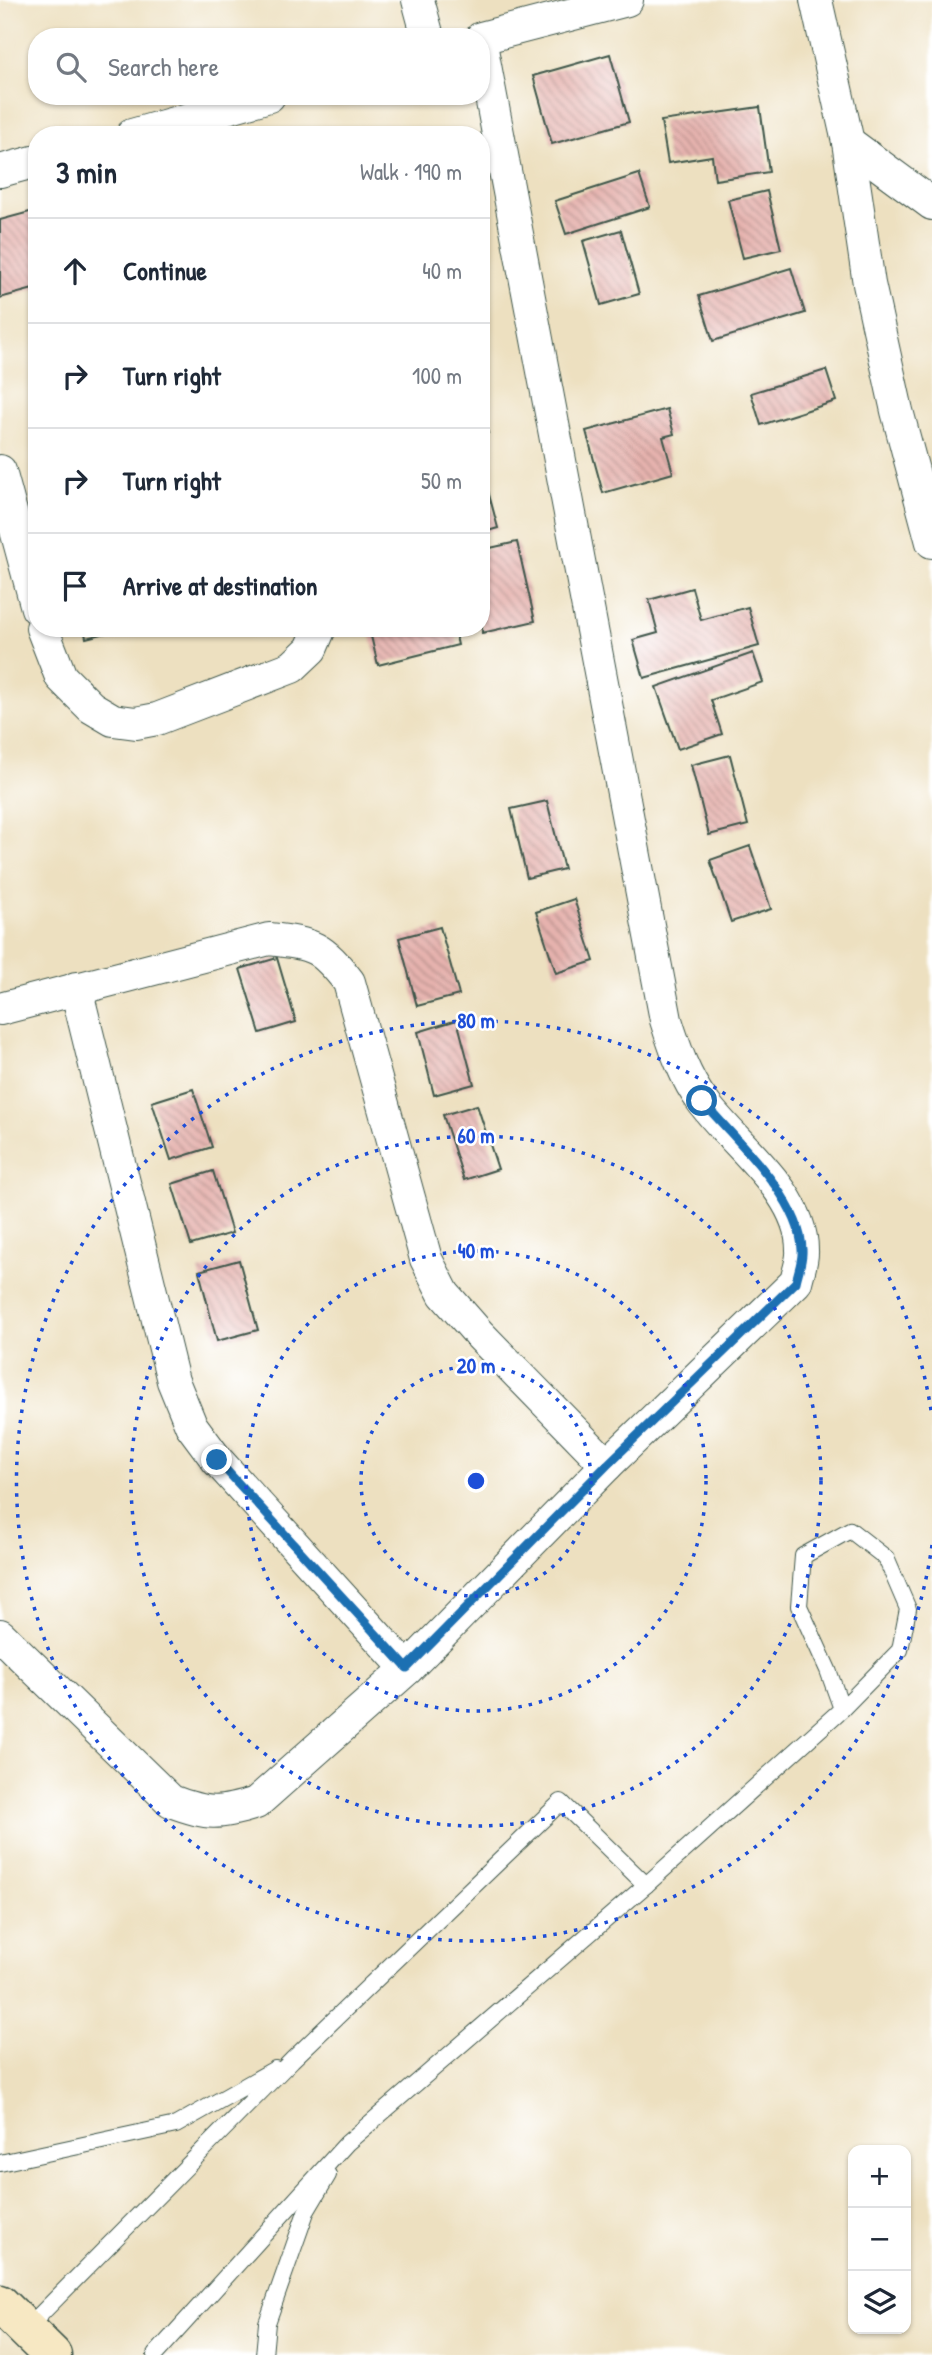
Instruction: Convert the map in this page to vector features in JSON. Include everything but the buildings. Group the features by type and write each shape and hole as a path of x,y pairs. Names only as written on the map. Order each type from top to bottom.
{"street":[{"path":"418,0 426,28"},
{"path":"490,36 628,0"},
{"path":"816,0 848,142 869,285 897,411 932,542"},
{"path":"0,1635 171,1801 201,1812 227,1812 256,1803 407,1668 607,1465 796,1282 803,1251 796,1216 780,1191 702,1101 680,1063 666,1020 490,91"},
{"path":"202,126 249,105"},
{"path":"848,142 932,204"},
{"path":"0,171 28,163"},
{"path":"0,471 28,575"},
{"path":"45,637 61,677 91,708 113,720 136,723 157,719 292,667 311,649 316,637"},
{"path":"0,1009 269,939 304,943 329,957 349,982 426,1258 444,1294 480,1335 607,1465"},
{"path":"76,988 173,1381 191,1424 217,1460 407,1668"}],"lane":[{"path":"155,2355 347,2143 646,1885 842,1709 900,1650 908,1609 886,1558 850,1530 803,1556 799,1606 828,1670 842,1709"},
{"path":"26,2329 292,2060 561,1802 646,1885"},
{"path":"0,2163 176,2125 292,2060"},
{"path":"264,2355 267,2323 306,2212 347,2143"}],"route":[{"path":"217,1460 407,1668 607,1465 796,1282 803,1251 796,1216 780,1191 702,1101"}]}
